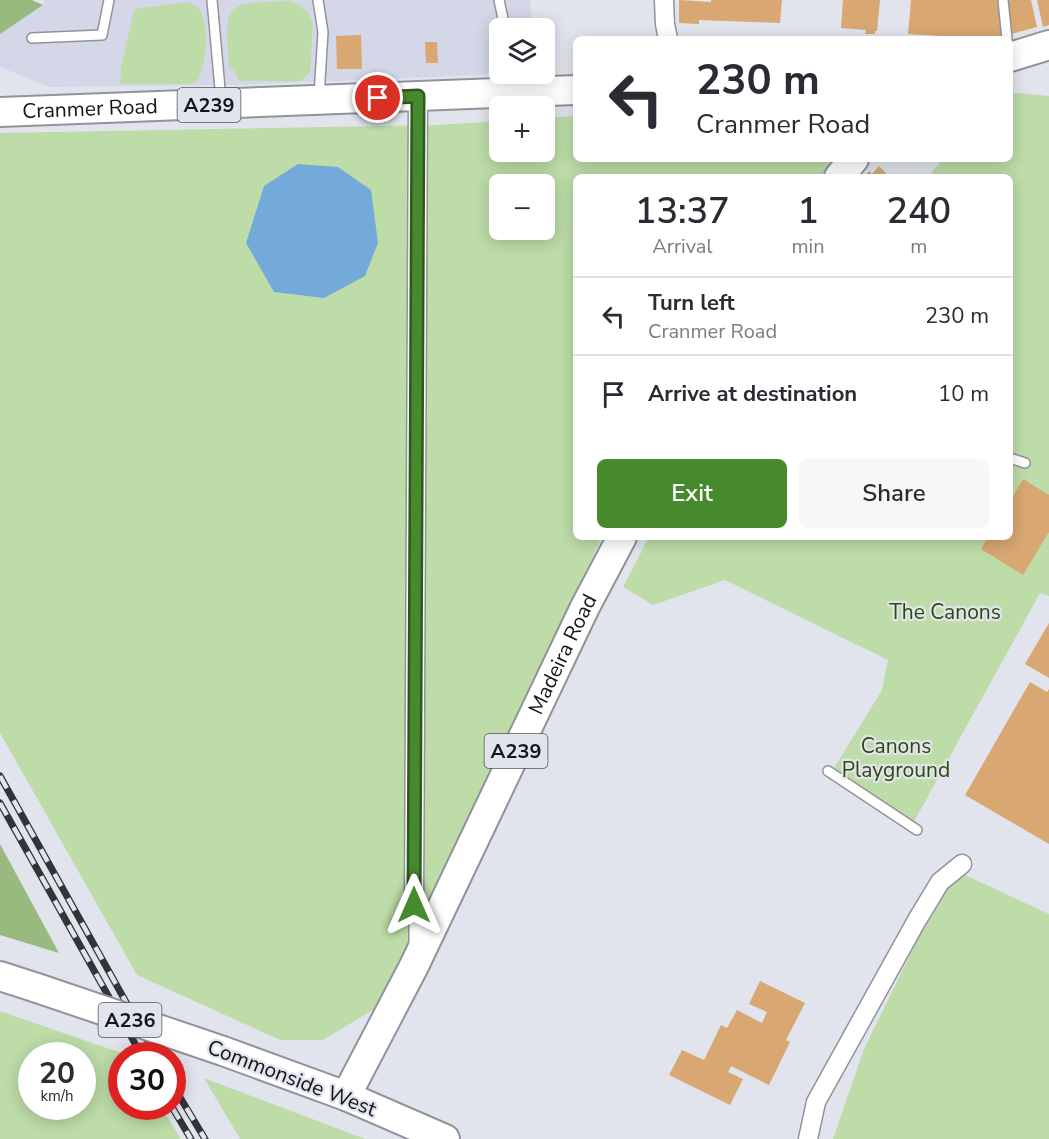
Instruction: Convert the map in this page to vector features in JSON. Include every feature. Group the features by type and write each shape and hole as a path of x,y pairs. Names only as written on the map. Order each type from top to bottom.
{"main road":[{"path":"1013,56 1046,51"},
{"name":"Cranmer Road","path":"0,112 418,96 508,84"},
{"name":"Cranmer Road","path":"524,84 573,90"},
{"path":"842,174 852,162"},
{"name":"Madeira Road","path":"346,1096 414,966 585,607 620,540"},
{"name":"Commonside West","path":"0,976 223,1051 346,1096 445,1139"}],"street":[{"path":"664,0 667,36"},
{"path":"414,905 418,96"},
{"path":"808,1139 816,1102 917,920 940,882 962,864"}],"lane":[{"path":"32,38 102,35 109,0"},
{"path":"212,0 222,105"},
{"path":"318,0 323,32 318,100"},
{"path":"499,0 503,18"},
{"path":"1003,0 1007,36"},
{"path":"1013,459 1025,463"},
{"path":"828,771 917,831"},
{"path":"414,905 414,966"}],"shaded area":[{"path":"44,0 530,0 531,18 489,18 489,75 234,85 49,87 0,67 0,34 43,5"}],"green space":[{"path":"0,0 32,0 43,5 0,34"},
{"path":"290,1 308,12 313,24 310,72 301,81 241,81 234,70 229,68 227,29 233,10 252,3"},
{"path":"188,2 199,8 205,25 205,54 198,81 191,84 120,84 121,68 134,9"},
{"name":"The Canons","path":"1013,94 1049,96 1049,596 1040,593 911,827 831,773 882,690 888,660 725,580 653,605 623,587 647,540 1013,540 1013,174 930,174 940,162 1013,162"},
{"path":"573,116 573,162 836,162 826,174 573,174 573,540 601,540 408,949 373,1010 323,1040 280,1040 137,975 0,733 0,133 439,125 489,122 489,162 555,162 555,117"},
{"path":"0,844 59,953 0,935"},
{"path":"952,869 1049,914 1049,1139 833,1139 864,1049"},
{"path":"0,1011 90,1042 18,1042 18,1120 96,1120 96,1044 108,1048 108,1120 169,1120 181,1139 0,1139"},
{"path":"204,1078 365,1139 240,1139"}],"water":[{"path":"298,164 338,167 371,190 378,243 365,276 324,298 274,292 246,243 264,186"}],"building":[{"path":"679,0 711,2 711,0 782,0 780,23 699,20 699,24 679,23"},
{"path":"843,0 880,0 875,34 865,34 866,30 841,28"},
{"path":"911,0 1031,0 1037,27 1004,36 908,34"},
{"path":"1037,0 1049,0 1049,25 1043,27"},
{"path":"361,35 362,69 337,69 336,36"},
{"path":"425,42 437,42 438,63 426,63"},
{"path":"879,166 886,173 885,174 872,174"},
{"path":"1023,479 1049,495 1049,532 1023,575 981,549 986,540 1013,540 1013,497"},
{"path":"1049,623 1049,678 1025,664"},
{"path":"1030,682 1047,692 1049,689 1049,844 965,795"},
{"path":"760,981 805,1003 786,1040 790,1042 769,1085 731,1066 728,1072 743,1079 730,1105 669,1075 682,1050 704,1060 721,1025 727,1028 737,1010 762,1023 767,1012 749,1004"}],"railway":[{"path":"0,776 148,1042"},
{"path":"0,803 134,1042"},
{"path":"186,1107 205,1139"},
{"path":"180,1120 191,1139"}],"route":[{"path":"378,98 418,96 414,905"}],"park label":[{"name":"Canons Playground","path":"896,758"}]}
